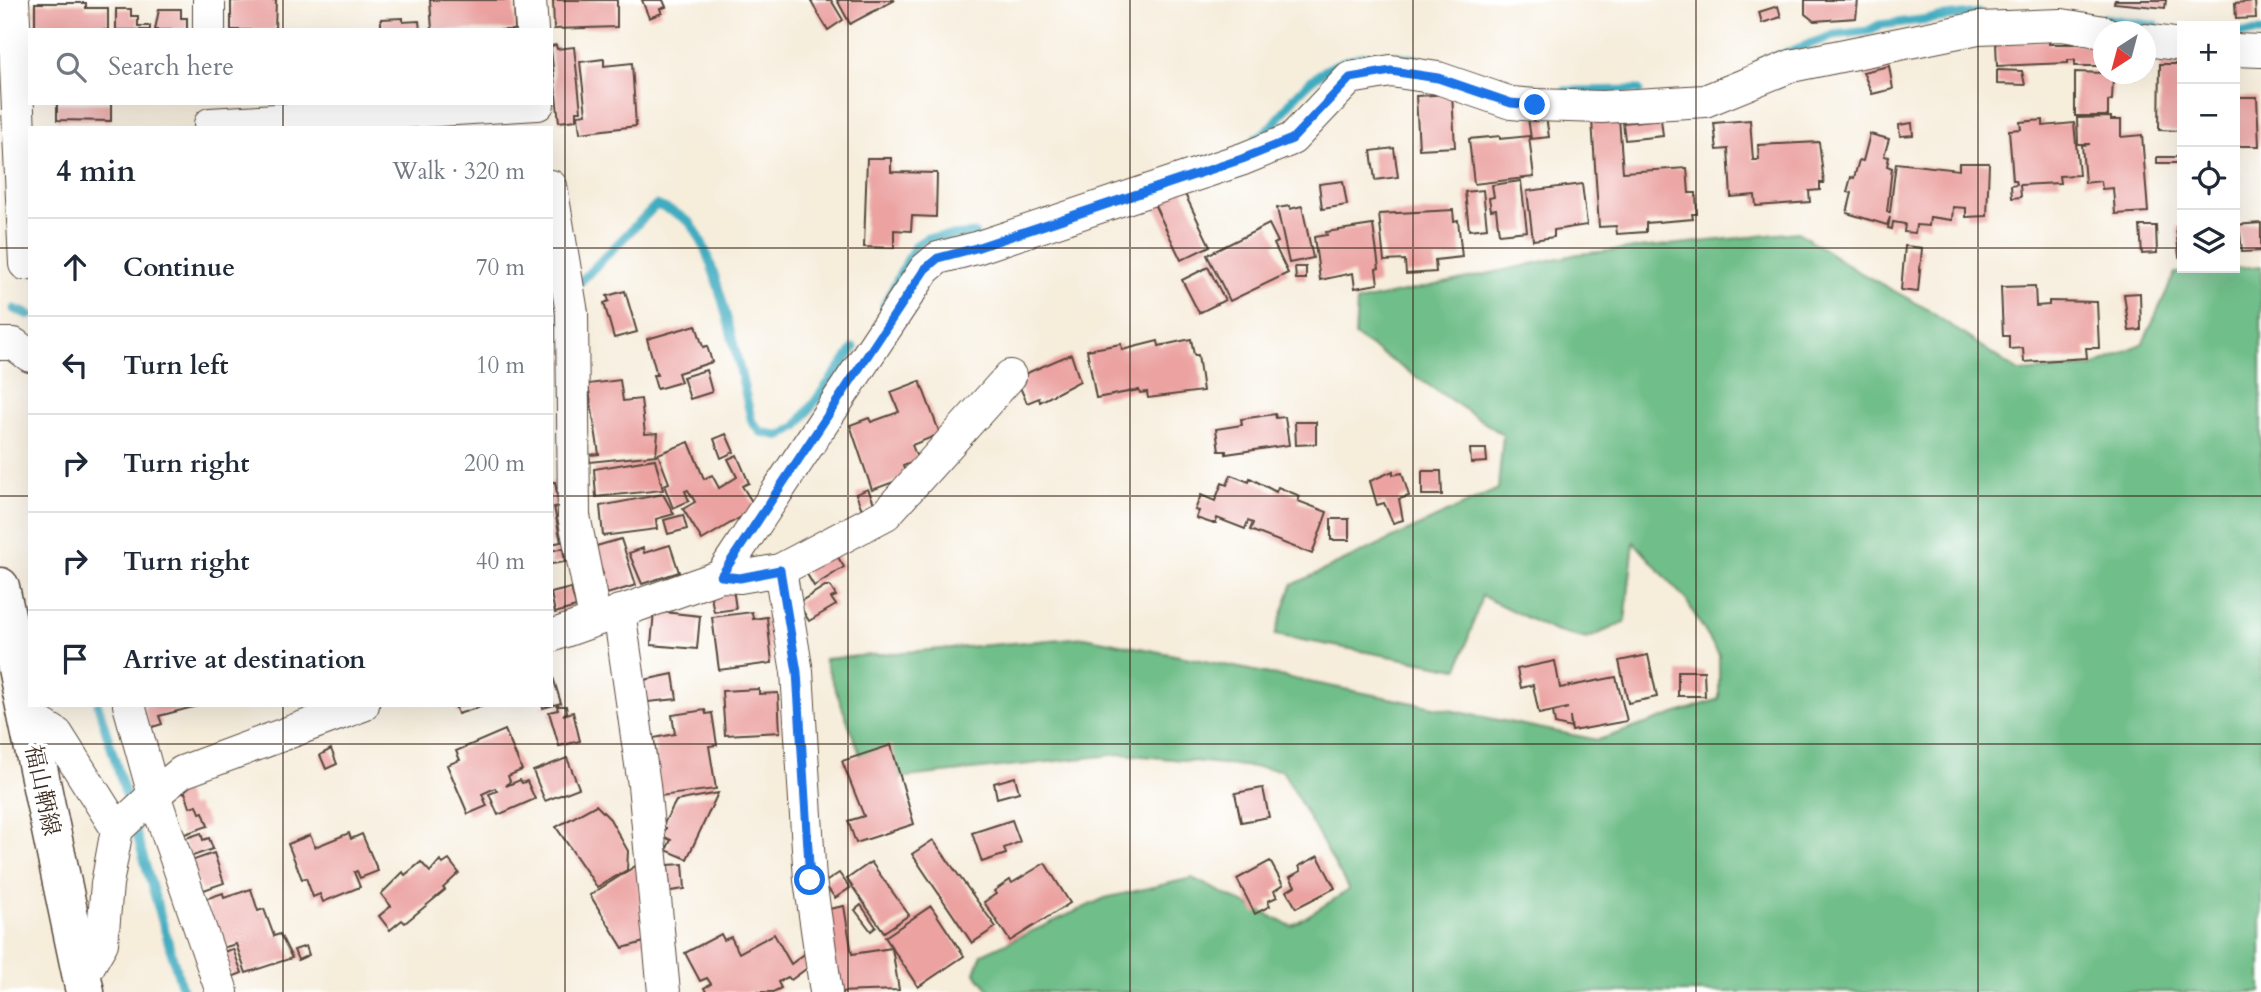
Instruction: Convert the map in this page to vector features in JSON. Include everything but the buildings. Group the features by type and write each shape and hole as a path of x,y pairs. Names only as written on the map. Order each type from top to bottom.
{"main road":[{"name":"福山鞆線","path":"0,587 84,984"}],"street":[{"path":"13,0 18,265"},
{"path":"209,0 209,28"},
{"path":"530,0 532,28"},
{"path":"721,576 925,269 938,258 976,248 1242,159 1292,139 1350,78 1391,71 1438,78 1511,103 1535,105 1602,107 1705,101 1791,66 1978,28 2062,25 2093,31"},
{"path":"2156,41 2177,44"},
{"path":"2240,50 2261,51"},
{"path":"210,118 494,105"},
{"path":"538,105 542,126"},
{"path":"553,204 563,293 574,516 607,615 644,785 664,992"},
{"path":"0,344 15,344 28,354"},
{"path":"553,635 721,576 740,578 780,570 886,514 1010,376"},
{"path":"780,570 797,672 810,880 826,992"},
{"path":"84,984 102,943 107,884 136,812 129,707"},
{"path":"136,812 182,772 358,707"},
{"path":"27,715 57,734 136,812 222,992"}],"green space":[{"path":"1798,232 1857,271 1922,306 2019,372 2092,367 2143,343 2175,273 2240,273 2240,268 2261,266 2261,992 991,992 975,973 982,954 1105,898 1192,878 1291,926 1349,890 1282,770 1122,754 870,781 824,659 1085,637 1598,740 1719,699 1719,655 1686,600 1634,542 1625,622 1587,639 1554,631 1482,596 1458,669 1275,635 1292,585 1498,489 1503,435 1355,336 1357,302 1578,254"}],"waterway":[{"path":"1759,63 1834,35 1868,31 1879,25 1979,13"},
{"path":"2104,18 2124,21"},
{"path":"2240,33 2261,32"},
{"path":"1256,138 1272,126 1306,85 1334,65 1366,56 1383,55 1419,60"},
{"path":"1565,91 1639,90"},
{"path":"576,286 656,205 689,222 699,236 718,285 752,422 761,432 781,436 797,426 854,348"},
{"path":"884,305 915,246 927,238 975,234"},
{"path":"14,309 28,314"},
{"path":"99,707 130,809"},
{"path":"133,822 183,992"}],"route":[{"path":"810,880 797,672 780,570 740,578 721,576 925,269 938,258 976,248 1242,159 1292,139 1350,78 1391,71 1438,78 1511,103 1535,105"}]}
